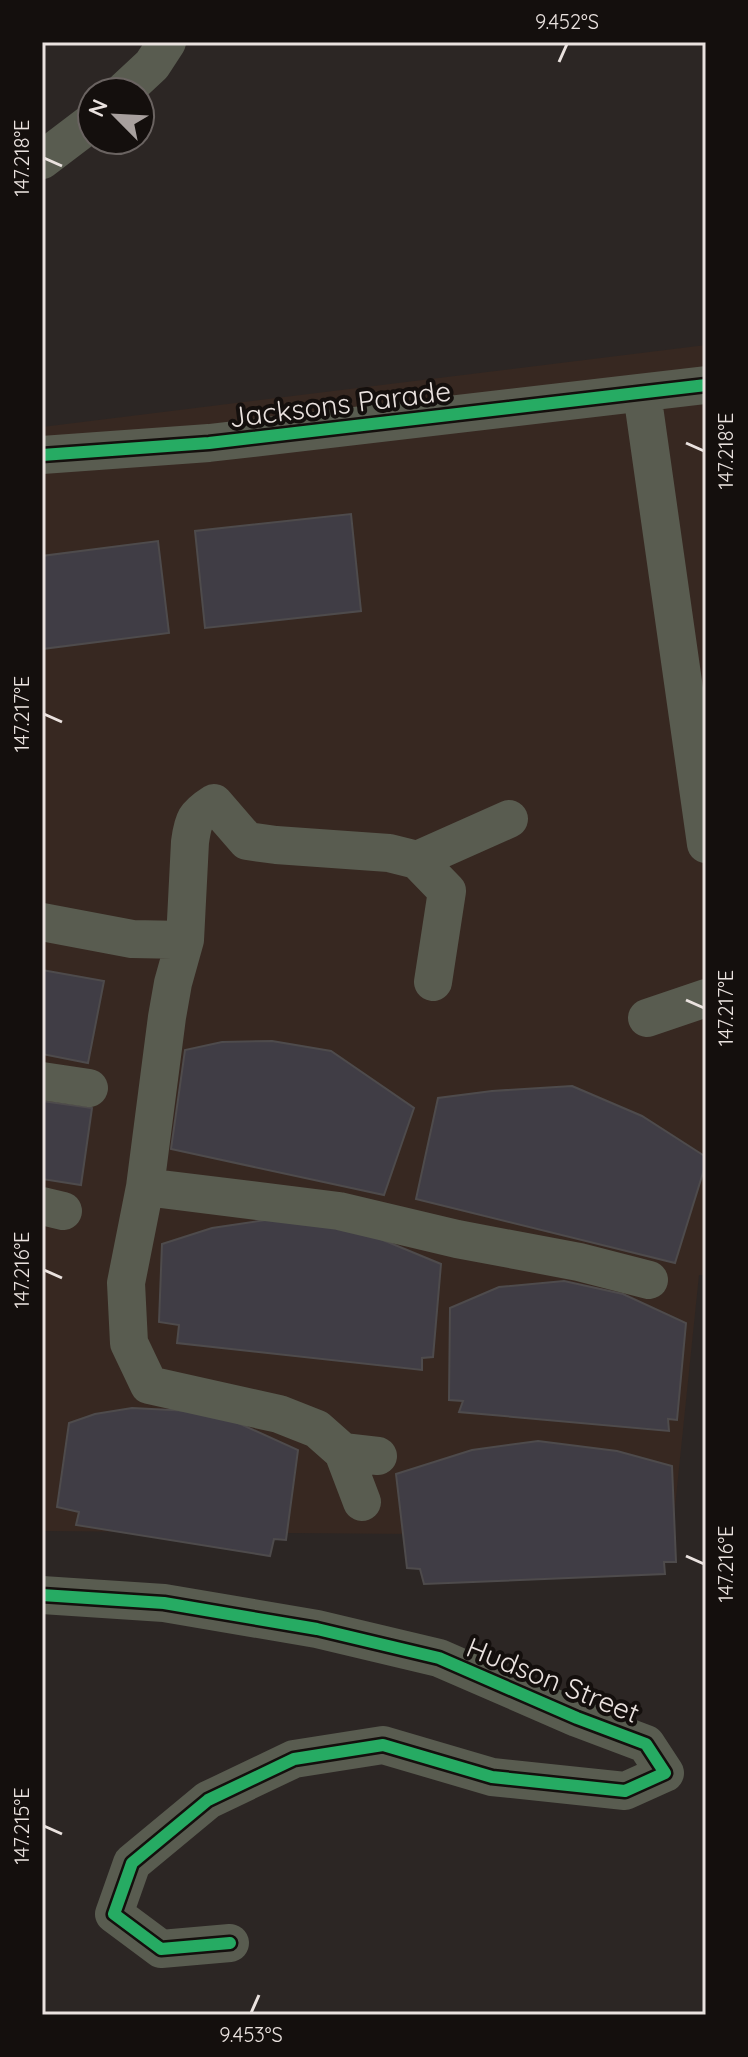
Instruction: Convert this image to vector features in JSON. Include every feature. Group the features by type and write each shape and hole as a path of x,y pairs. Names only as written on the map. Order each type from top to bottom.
{"street":[{"path":"140,76 152,65 167,42"},
{"path":"42,160 76,134"},
{"name":"Jacksons Parade","path":"42,455 209,443 706,385"},
{"path":"642,393 706,844"},
{"path":"362,1502 361,1454 317,1429 279,1414 149,1385 129,1343 126,1283 145,1187 167,1017 185,940 192,826 197,815 214,803 247,841 389,853 417,860 447,891 433,982"},
{"path":"417,860 509,819"},
{"path":"42,922 132,939 185,940"},
{"path":"647,1018 706,998"},
{"path":"42,1081 89,1088"},
{"path":"145,1187 339,1211 649,1280"},
{"name":"Hudson Street","path":"42,1595 164,1603 317,1629 439,1658 577,1718 646,1744 665,1773 625,1791 492,1777 383,1745 294,1759 208,1800 132,1863 114,1914 161,1949 230,1943"}],"shaded area":[{"path":"706,345 706,1275 699,1275 672,1536 42,1531 42,427"}],"building":[{"path":"351,514 361,611 205,628 195,531"},
{"path":"158,541 169,633 42,649 42,556"},
{"path":"42,970 104,981 88,1063 42,1054"},
{"path":"272,1041 331,1051 414,1108 384,1195 171,1149 185,1050 222,1042"},
{"path":"572,1086 642,1116 706,1157 675,1263 416,1199 438,1098"},
{"path":"42,1101 92,1108 81,1185 42,1179"},
{"path":"279,1218 337,1221 441,1264 433,1357 422,1358 422,1370 177,1343 179,1325 159,1322 162,1244 212,1228"},
{"path":"564,1281 623,1294 686,1323 677,1420 668,1419 669,1431 459,1412 463,1401 449,1400 450,1308 499,1287"},
{"path":"132,1408 191,1411 236,1422 298,1450 286,1540 274,1539 270,1556 76,1525 79,1512 57,1507 69,1423 95,1414"},
{"path":"538,1441 617,1451 672,1466 676,1562 664,1562 665,1574 424,1584 420,1569 407,1568 396,1474 472,1450"}],"cycle path":[{"path":"42,455 209,443 706,385"},
{"path":"42,1595 164,1603 317,1629 439,1658 577,1718 646,1744 665,1773 625,1791 492,1777 383,1745 294,1759 208,1800 132,1863 114,1914 161,1949 230,1943"}]}
